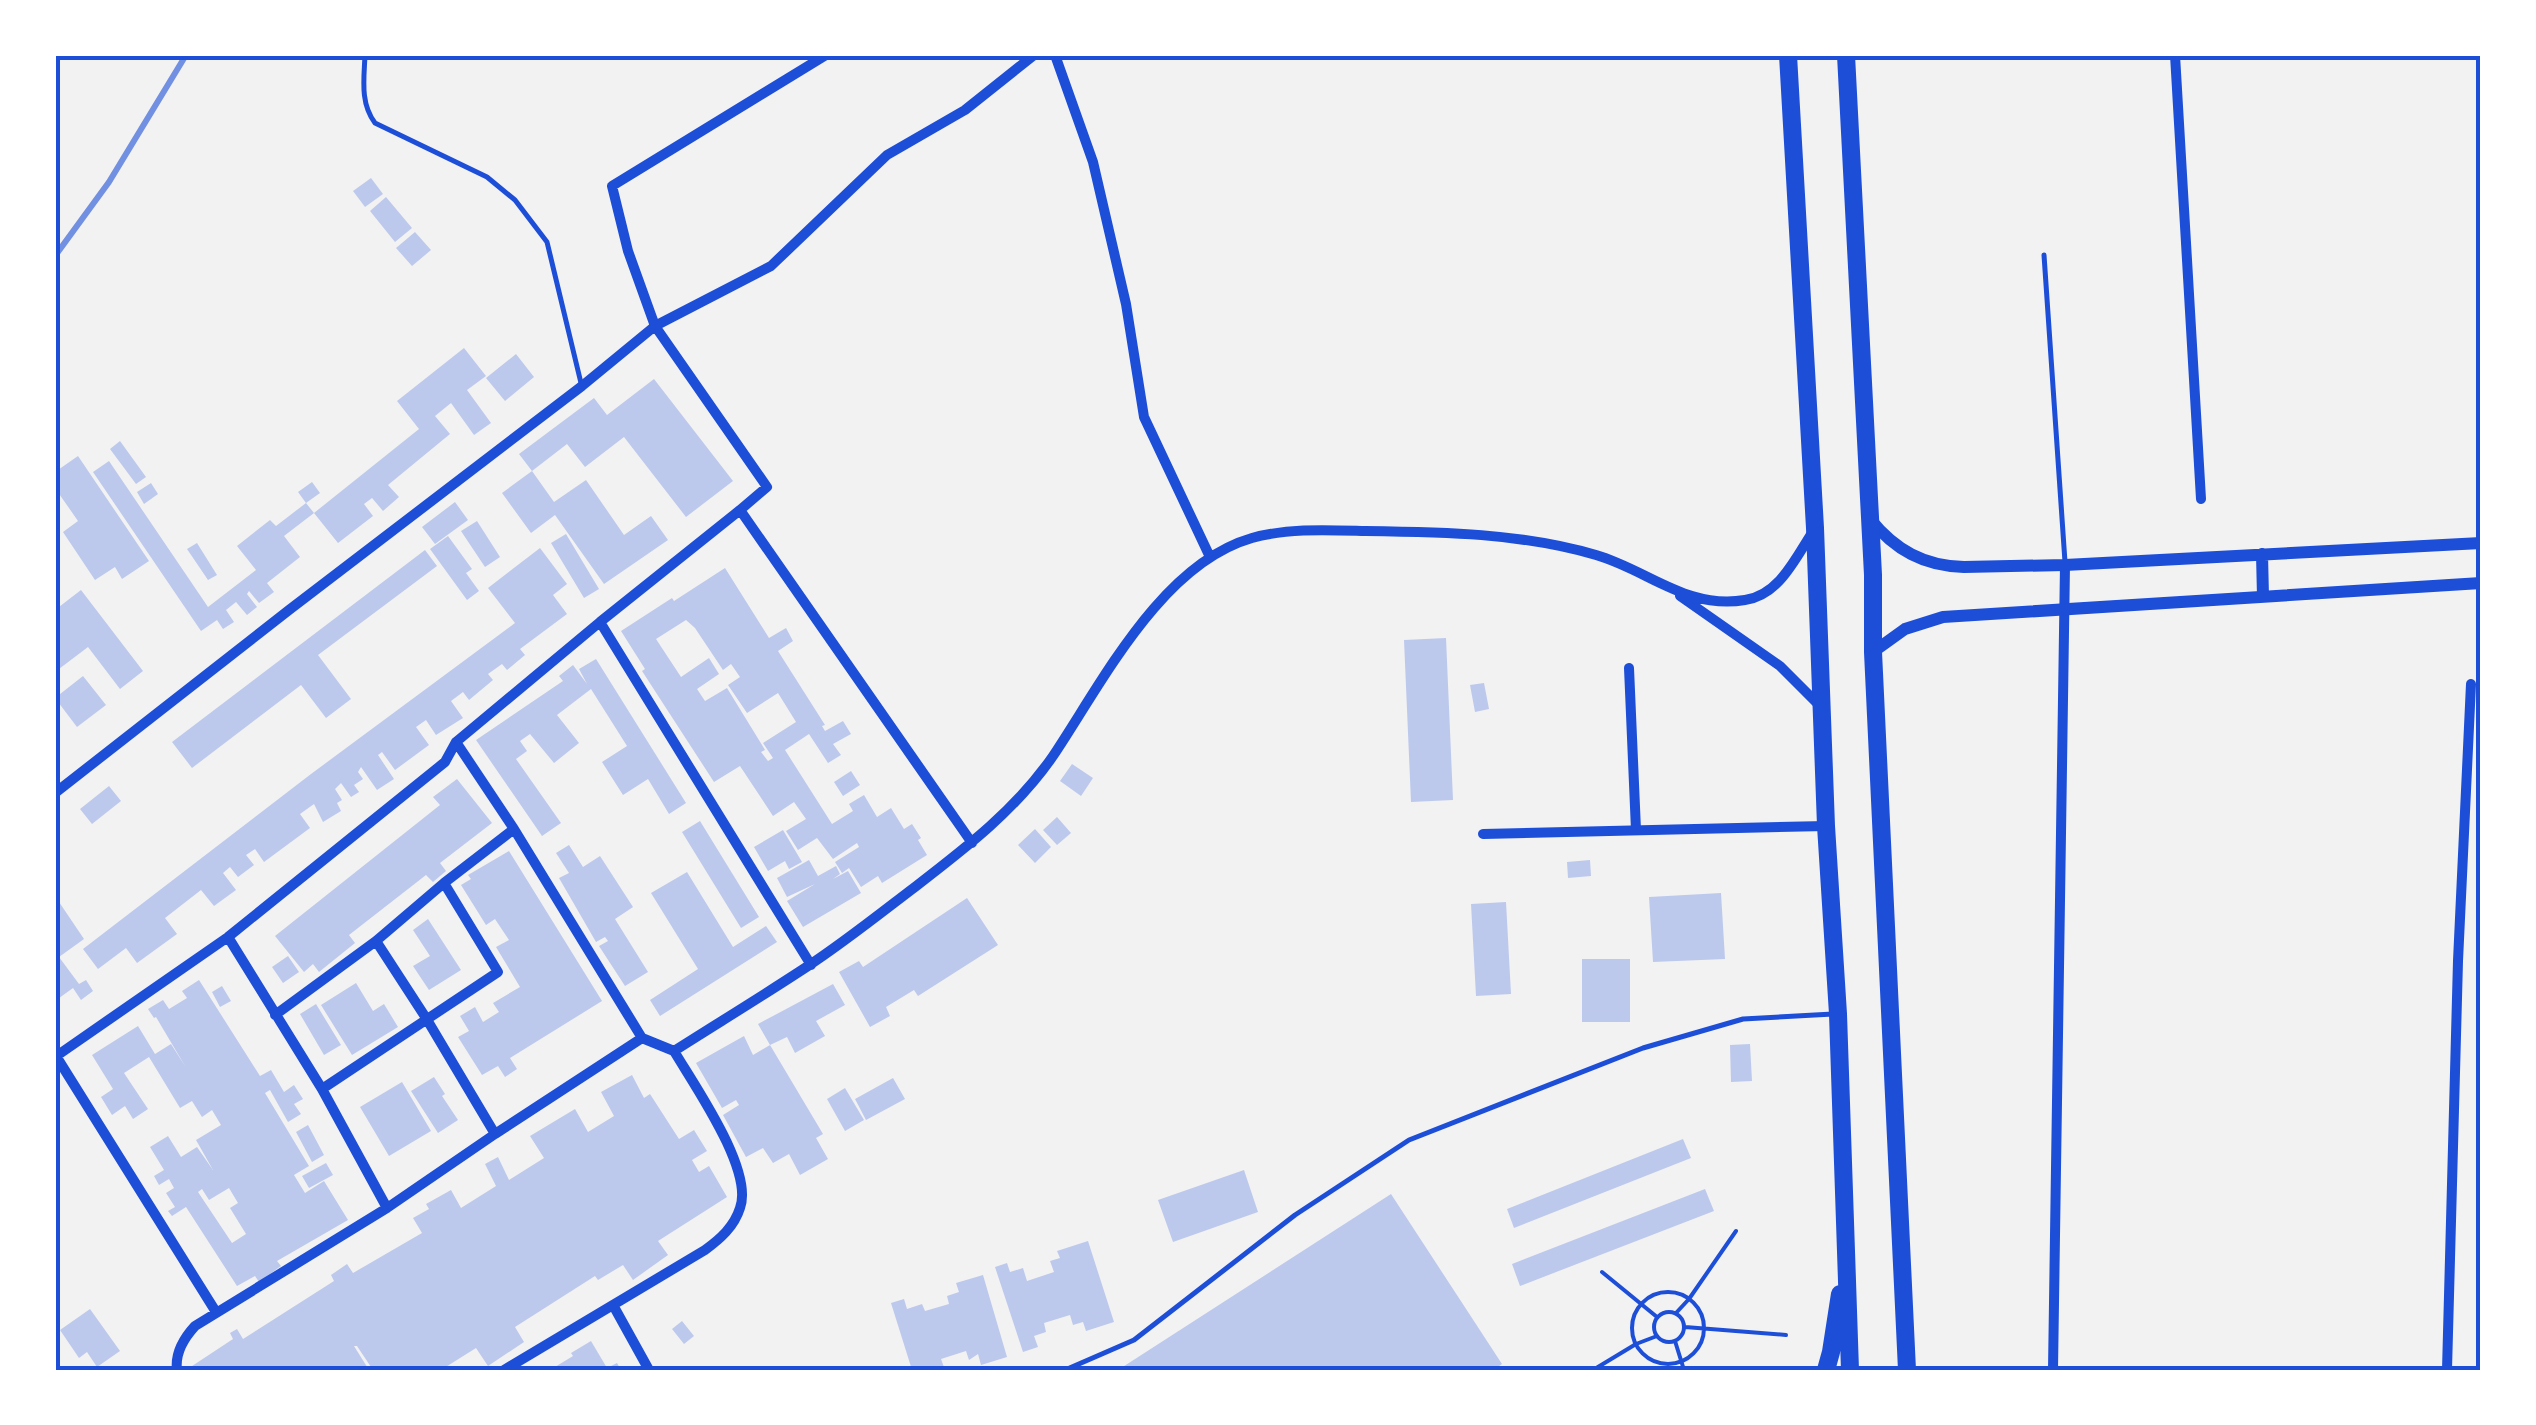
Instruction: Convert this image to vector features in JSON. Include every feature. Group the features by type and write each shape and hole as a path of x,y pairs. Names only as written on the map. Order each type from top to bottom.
{"main road":[{"path":"1788,55 1838,1014 1850,1370"},
{"path":"1846,55 1907,1370"},
{"path":"1826,1370 1846,1254"}],"street":[{"path":"216,1312 55,1056 228,938 445,762 456,742 767,487 656,326 628,251 612,186 826,55"},
{"path":"55,793 656,326 771,266 888,155 965,110 1034,55"},
{"path":"1055,55 1093,162 1126,304 1144,417 1210,558"},
{"path":"2176,55 2202,499"},
{"path":"740,510 972,843"},
{"path":"1870,519 1902,550 1931,563 1964,567 2481,543"},
{"path":"1675,592 1735,602 1764,594 1785,574 1815,528"},
{"path":"674,1050 811,964 972,843 1030,787 1156,604 1210,558 1251,538 1303,530 1446,532 1512,537 1601,556 1675,592 1780,666 1822,708"},
{"path":"2262,554 2263,597"},
{"path":"2053,1370 2065,565"},
{"path":"1873,652 1905,629 1943,617 2481,582"},
{"path":"600,622 811,964"},
{"path":"1629,668 1636,830"},
{"path":"2447,1370 2471,684"},
{"path":"456,742 642,1038 674,1050 714,1117 742,1183 740,1210 725,1234 705,1250 504,1370"},
{"path":"1483,834 1826,826"},
{"path":"275,1014 376,942 514,829"},
{"path":"322,1089 498,972 444,883"},
{"path":"228,938 322,1089 387,1208"},
{"path":"376,942 495,1134"},
{"path":"177,1370 176,1360 195,1326 387,1208 642,1038"},
{"path":"614,1305 650,1370"}],"lane":[{"path":"365,55 365,102 375,124 487,177 514,200 547,242 582,386"},
{"path":"2044,255 2065,565"},
{"path":"1065,1370 1134,1340 1295,1215 1409,1140 1643,1048 1744,1019 1838,1014"}],"path":[{"path":"1676,1313 1736,1230"},
{"path":"1602,1272 1658,1317"},
{"path":"1673,1292 1689,1299 1701,1313 1704,1329 1699,1347 1682,1362 1670,1364 1648,1358 1636,1344 1632,1328 1640,1305 1661,1293 1673,1292"},
{"path":"1666,1312 1676,1313 1683,1320 1683,1334 1675,1341 1665,1342 1657,1336 1654,1326 1666,1312"},
{"path":"1684,1327 1786,1335"},
{"path":"1593,1370 1657,1336"},
{"path":"1675,1341 1684,1370"}],"building":[{"path":"371,178 383,194 365,207 353,191"},
{"path":"386,197 412,228 395,242 370,211"},
{"path":"415,232 431,250 412,266 396,248"},
{"path":"464,348 486,376 467,390 491,423 474,435 451,403 435,416 450,434 388,485 399,497 383,511 372,498 364,504 373,516 338,543 314,513 419,429 397,401"},
{"path":"516,354 534,377 505,401 486,378"},
{"path":"654,379 733,481 686,517 624,437 585,467 567,444 532,471 519,454 594,398 607,415"},
{"path":"120,441 146,477 136,484 110,449"},
{"path":"78,456 149,561 122,579 115,567 95,580 63,532 78,521 55,488 55,472"},
{"path":"109,461 208,607 256,570 237,546 270,520 276,526 306,503 314,513 284,536 300,557 267,583 274,592 259,603 249,591 247,594 257,607 247,615 236,602 226,610 234,622 223,629 217,620 201,631 93,472"},
{"path":"532,471 554,502 586,480 624,535 651,516 668,540 604,584 555,515 531,533 502,493"},
{"path":"312,482 320,493 306,503 298,492"},
{"path":"151,483 158,494 144,504 137,492"},
{"path":"455,502 468,520 435,544 422,527"},
{"path":"477,521 500,557 485,567 461,531"},
{"path":"566,534 599,589 584,598 551,543"},
{"path":"448,536 472,569 466,573 479,591 467,600 430,549"},
{"path":"197,543 217,575 208,580 187,549"},
{"path":"540,548 567,584 553,595 567,614 520,649 525,655 507,670 502,664 488,674 493,680 469,700 463,692 451,701 463,718 436,735 426,720 416,727 429,745 395,770 382,752 378,755 394,779 377,790 361,767 358,772 363,779 354,785 359,792 351,797 341,783 335,789 342,800 337,803 341,811 323,822 314,804 300,814 310,828 264,862 255,849 246,855 254,865 238,877 230,867 223,873 236,890 214,906 201,890 165,918 177,934 137,963 126,948 98,969 83,949 515,623 488,588"},
{"path":"425,550 437,566 318,655 351,699 326,718 301,685 192,768 172,742"},
{"path":"725,568 769,638 786,628 793,641 778,651 825,725 825,731 843,721 851,734 833,744 841,755 828,763 809,734 785,750 832,824 853,811 849,804 864,795 877,817 891,808 904,829 912,824 927,855 882,883 878,876 861,887 849,868 842,873 835,862 859,847 857,843 833,859 817,838 798,850 786,831 806,819 794,802 773,816 740,766 714,782 642,671 645,669 621,631 672,598 674,601","holes":["686,620 723,670 731,664 740,677 728,685 747,713 778,693 796,722 763,743 773,758 768,761 727,688 705,701 697,689 719,674 709,658 681,677 656,639"]},
{"path":"81,590 143,671 120,689 88,647 55,672 55,610"},
{"path":"1446,638 1453,800 1411,802 1404,640"},
{"path":"596,659 686,803 669,814 648,779 623,795 602,762 627,746 591,689 557,715 579,743 554,763 530,734 520,741 527,751 516,759 561,823 542,836 476,740 563,681 559,676 573,665 587,684 579,669"},
{"path":"83,676 106,705 77,727 55,698"},
{"path":"1484,683 1489,709 1475,712 1470,685"},
{"path":"1072,764 1093,778 1081,796 1060,781"},
{"path":"851,771 860,785 843,796 834,782"},
{"path":"457,779 492,823 440,863 446,871 433,882 426,875 349,935 355,943 319,972 313,964 304,972 275,936 440,805 433,797"},
{"path":"109,786 121,801 92,824 80,809"},
{"path":"1057,817 1071,833 1057,845 1043,830"},
{"path":"700,821 759,917 741,928 682,832"},
{"path":"1035,829 1051,847 1035,863 1018,845"},
{"path":"783,830 802,862 789,869 785,861 768,871 754,847"},
{"path":"569,845 583,867 600,856 633,907 615,919 648,972 625,986 599,946 608,941 605,937 596,942 559,878 569,873 556,853"},
{"path":"509,851 602,1001 510,1058 517,1069 505,1077 498,1066 482,1075 458,1037 469,1031 460,1016 475,1007 483,1022 499,1012 493,1003 520,987 496,947 509,940 495,919 486,925 461,885 471,879 468,875"},
{"path":"809,860 818,876 836,866 840,874 833,879 848,871 861,893 803,927 787,901 815,884 787,897 777,878"},
{"path":"1590,860 1591,876 1568,878 1567,862"},
{"path":"687,872 733,947 766,926 777,942 660,1016 650,1000 698,969 651,893"},
{"path":"1721,893 1725,959 1653,962 1649,897"},
{"path":"55,896 84,939 59,957 79,984 86,980 93,991 81,1000 73,988 55,1001"},
{"path":"967,898 998,945 918,996 914,990 886,1007 890,1016 870,1027 839,972 859,961 863,967"},
{"path":"1506,902 1511,994 1476,996 1471,904"},
{"path":"428,919 461,970 429,990 413,966 430,956 413,930"},
{"path":"288,956 299,972 283,983 272,967"},
{"path":"1582,959 1630,959 1630,1022 1582,1022"},
{"path":"199,980 260,1076 271,1070 284,1092 294,1085 303,1099 294,1104 301,1114 288,1122 270,1090 265,1093 309,1166 294,1175 305,1193 324,1181 348,1220 277,1261 281,1266 259,1282 255,1276 237,1286 186,1207 172,1216 168,1211 175,1207 166,1193 174,1188 169,1179 159,1185 154,1176 164,1170 150,1147 168,1136 181,1157 197,1147 213,1170 196,1140 221,1125 212,1110 202,1117 192,1101 180,1108 149,1057 124,1073 148,1109 133,1119 125,1106 112,1115 101,1097 113,1089 92,1055 138,1026 155,1054 171,1044 185,1066 156,1017 148,1009 163,1000 169,1009 187,998 182,991","holes":["229,1188 238,1203 230,1208 246,1234 232,1243 198,1192 202,1189 209,1200"]},
{"path":"356,983 373,1011 384,1004 398,1027 352,1055 321,1005"},
{"path":"833,984 845,1005 816,1021 825,1036 795,1053 787,1037 770,1045 758,1024"},
{"path":"222,986 231,1001 220,1007 212,992"},
{"path":"316,1004 341,1045 324,1055 300,1014"},
{"path":"744,1036 753,1055 770,1045 823,1134 816,1138 828,1159 800,1175 789,1154 773,1163 763,1148 746,1157 723,1115 739,1105 736,1100 722,1108 696,1063"},
{"path":"1750,1044 1752,1081 1731,1082 1730,1045"},
{"path":"632,1075 644,1098 650,1094 679,1139 694,1130 707,1151 692,1160 699,1172 709,1166 727,1197 658,1241 668,1255 633,1280 623,1265 598,1280 595,1276 515,1327 524,1342 488,1366 476,1348 441,1370 373,1370 354,1346 369,1370 186,1370 233,1339 230,1333 237,1329 243,1339 334,1281 331,1275 347,1264 353,1273 422,1233 413,1218 429,1209 426,1204 451,1190 461,1208 496,1186 485,1164 498,1157 509,1180 544,1158 530,1136 575,1109 588,1132 614,1116 601,1092"},
{"path":"434,1077 458,1120 438,1133 411,1091"},
{"path":"893,1078 905,1099 866,1120 855,1099"},
{"path":"402,1082 431,1131 389,1156 360,1107"},
{"path":"845,1088 864,1120 845,1131 827,1099"},
{"path":"308,1125 324,1155 312,1162 296,1132"},
{"path":"1683,1139 1691,1158 1514,1228 1507,1209"},
{"path":"326,1163 333,1175 309,1188 302,1176"},
{"path":"1244,1170 1258,1212 1173,1242 1158,1200"},
{"path":"1705,1189 1714,1211 1520,1286 1512,1264"},
{"path":"1391,1194 1502,1364 1493,1370 1118,1370"},
{"path":"1088,1241 1114,1322 1086,1331 1083,1322 1073,1325 1070,1315 1044,1323 1046,1332 1034,1336 1038,1347 1023,1352 995,1267 1007,1263 1010,1272 1023,1268 1027,1281 1054,1272 1050,1261 1060,1258 1057,1251"},
{"path":"983,1275 1007,1357 981,1365 978,1354 969,1360 966,1351 941,1359 945,1370 912,1370 891,1303 904,1299 907,1309 922,1304 925,1311 949,1304 947,1296 959,1292 956,1283"},
{"path":"90,1309 120,1351 97,1367 87,1352 79,1358 60,1330"},
{"path":"682,1321 694,1336 684,1344 672,1329"},
{"path":"591,1341 607,1368 617,1363 621,1370 550,1370 573,1356 571,1353"}],"railway":[{"path":"55,256 109,182 186,55"}]}
